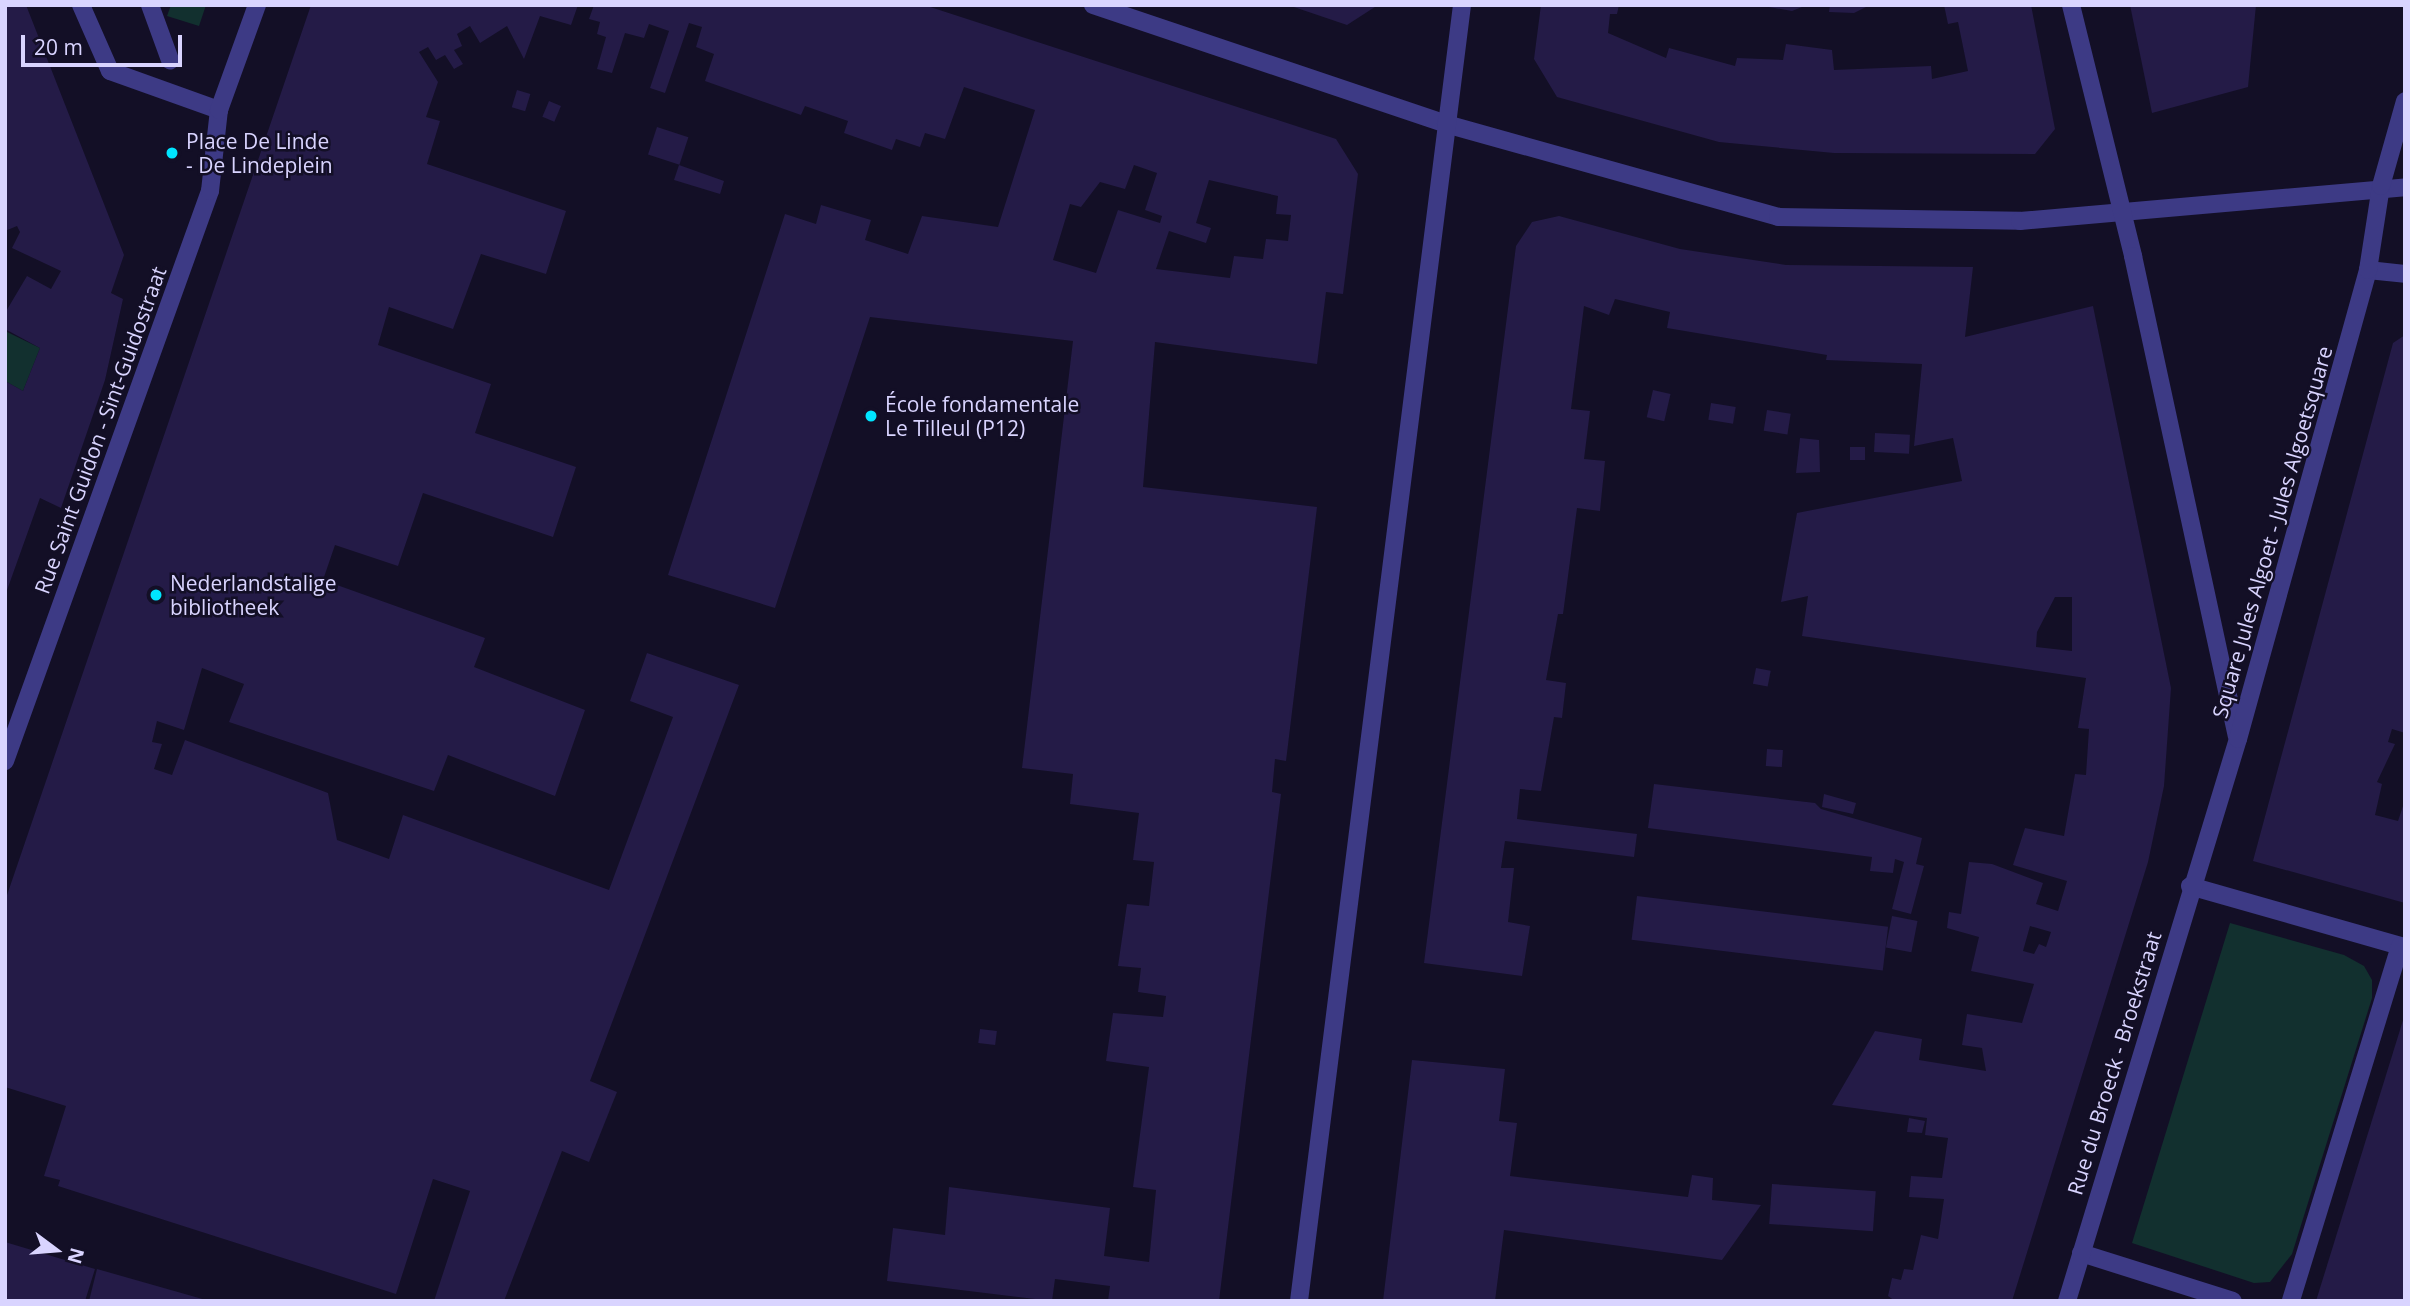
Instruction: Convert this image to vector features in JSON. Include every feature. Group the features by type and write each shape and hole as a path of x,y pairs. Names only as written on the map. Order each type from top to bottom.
{"street":[{"path":"81,5 110,71 219,110 257,5"},
{"path":"150,5 170,60"},
{"path":"1093,5 1446,124 1778,217 2020,221 2381,186 2405,187"},
{"path":"1299,1301 1462,5"},
{"path":"2071,5 2121,210"},
{"name":"Square Jules Algoet - Jules Algoetsquare","path":"2238,739 2368,271 2381,186 2405,100"},
{"name":"Rue Saint Guidon - Sint-Guidostraat","path":"5,761 209,191 219,110"},
{"name":"Square Jules Algoet - Jules Algoetsquare","path":"2121,210 2238,739"},
{"path":"2368,271 2405,274"},
{"name":"Rue du Broeck - Broekstraat","path":"2067,1301 2190,886 2238,739"},
{"path":"2190,886 2402,947 2291,1301"},
{"path":"2081,1253 2233,1301"}],"green space":[{"path":"171,5 206,5 199,26 167,16"},
{"path":"5,331 40,348 23,391 5,381"},
{"path":"2230,923 2344,955 2364,966 2372,980 2372,998 2292,1254 2270,1282 2254,1283 2132,1243"}],"building":[{"path":"5,5 26,5 124,255 111,293 123,299 105,380 61,508 40,498 6,593 5,381 23,391 40,348 5,329 5,313 27,276 51,289 61,271 12,248 20,232 17,226 5,231"},
{"path":"311,5 578,5 571,25 540,16 524,59 507,26 480,43 470,26 457,34 462,46 454,50 463,64 454,69 445,55 436,60 428,47 419,52 438,82 426,117 440,121 427,164 566,211 546,274 481,254 453,329 389,307 378,345 491,384 475,433 576,467 553,537 423,493 398,566 335,545 323,580 485,638 474,667 585,710 555,796 448,755 434,791 229,722 244,684 202,668 184,730 157,721 152,742 162,744 154,769 172,775 185,740 328,793 337,840 389,859 403,815 609,890 673,717 630,701 647,653 739,685 590,1081 617,1092 589,1162 562,1151 504,1301 434,1301 470,1191 433,1179 396,1294 58,1186 60,1180 44,1176 66,1106 5,1087 5,901"},
{"path":"594,5 924,5 1336,139 1358,174 1343,294 1326,292 1317,364 1155,342 1143,487 1317,507 1286,761 1275,759 1272,792 1281,794 1219,1301 1108,1301 1110,1286 1055,1279 1052,1301 887,1281 893,1228 945,1235 949,1187 1110,1208 1104,1256 1149,1262 1156,1190 1133,1187 1149,1067 1106,1061 1113,1013 1163,1017 1166,996 1138,992 1141,968 1118,966 1127,904 1149,906 1154,862 1133,860 1139,813 1070,804 1073,774 1022,768 1073,341 870,317 775,608 668,575 785,214 816,224 821,205 871,220 865,240 908,254 922,216 998,227 1035,110 964,87 945,139 925,133 920,147 896,139 892,150 844,133 848,121 805,106 801,115 705,81 714,54 696,47 702,27 689,23 665,93 650,88 669,31 649,24 644,38 625,33 612,73 597,69 606,37 597,34 600,22 589,19","holes":["1134,165 1157,173 1145,210 1162,216 1160,223 1118,210 1096,273 1053,260 1070,204 1081,207 1100,182 1125,189","1209,180 1278,196 1276,214 1291,215 1288,241 1266,239 1263,259 1234,256 1230,278 1156,269 1169,231 1206,243 1211,228 1196,223"]},
{"path":"1288,5 1378,5 1347,25"},
{"path":"1541,5 1619,5 1617,14 1610,14 1608,33 1666,58 1669,48 1735,66 1737,58 1783,60 1786,44 1832,50 1834,70 1931,66 1932,79 1968,71 1958,22 1948,24 1944,5 2031,5 2055,129 2035,154 1834,153 1719,142 1557,97 1534,59"},
{"path":"1757,5 1807,5 1792,11"},
{"path":"1830,5 1870,5 1854,13 1829,12"},
{"path":"2130,5 2256,5 2248,87 2152,113"},
{"path":"517,90 530,94 525,111 512,107"},
{"path":"549,101 561,106 554,122 542,117"},
{"path":"657,127 688,137 679,165 648,155"},
{"path":"679,165 724,181 720,194 674,180"},
{"path":"1559,216 1680,249 1786,265 1973,267 1965,337 2093,306 2171,688 2164,786 2148,862 2012,1301 1895,1301 1888,1296 1892,1278 1901,1280 1904,1269 1913,1270 1921,1235 1938,1239 1944,1199 1909,1197 1911,1176 1942,1178 1948,1138 1925,1135 1927,1118 1832,1105 1875,1031 1922,1039 1919,1060 1986,1071 1982,1048 1962,1045 1967,1014 2022,1023 2034,984 1971,971 1979,937 1947,928 1949,912 1961,914 1969,862 1992,864 2043,883 2036,904 2058,911 2067,881 2013,865 2025,828 2064,836 2075,774 2086,775 2089,729 2078,728 2086,678 1802,636 1808,596 1781,602 1797,513 1962,481 1953,438 1914,446 1922,364 1826,360 1827,355 1667,328 1670,312 1615,299 1609,315 1584,306 1571,409 1590,411 1584,459 1605,461 1600,511 1577,508 1563,614 1558,614 1546,680 1566,683 1562,718 1554,717 1541,791 1520,789 1517,819 1637,834 1634,857 1505,841 1501,868 1514,868 1508,922 1530,926 1522,976 1424,963 1516,246 1532,222","holes":["2055,597 2072,597 2072,651 2036,647 2037,632","2030,926 2051,932 2046,947 2039,944 2034,954 2023,951"]},
{"path":"2405,335 2405,733 2392,729 2388,742 2395,744 2377,782 2382,784 2375,815 2398,821 2405,800 2405,903 2253,861 2393,343"},
{"path":"1653,390 1671,394 1664,421 1647,417"},
{"path":"1711,403 1736,407 1733,424 1708,420"},
{"path":"1767,410 1791,414 1787,434 1764,431"},
{"path":"1875,433 1910,435 1909,454 1874,452"},
{"path":"1800,438 1819,440 1820,472 1796,473"},
{"path":"1850,447 1865,447 1865,460 1850,460"},
{"path":"1756,668 1771,671 1768,687 1753,684"},
{"path":"1767,749 1783,750 1782,767 1766,766"},
{"path":"1654,784 1815,803 1821,809 1922,838 1916,864 1924,866 1911,914 1892,909 1904,862 1895,859 1893,873 1870,871 1872,857 1648,828"},
{"path":"1824,794 1856,803 1853,814 1822,807"},
{"path":"1637,896 1888,927 1883,971 1632,940"},
{"path":"1892,916 1918,921 1911,952 1886,947"},
{"path":"2404,1017 2405,1301 2316,1301"},
{"path":"980,1029 997,1031 995,1045 978,1043"},
{"path":"1412,1060 1505,1069 1499,1121 1517,1123 1510,1176 1688,1197 1692,1175 1713,1178 1712,1200 1761,1205 1722,1260 1504,1230 1495,1301 1383,1301"},
{"path":"1909,1118 1925,1121 1922,1133 1907,1132"},
{"path":"1772,1184 1876,1191 1873,1231 1769,1224"},
{"path":"5,1242 95,1269 85,1301 5,1301"},
{"path":"97,1269 206,1300 89,1301"}],"place":[{"name":"Place De Linde - De Lindeplein","path":"172,153"},
{"name":"École fondamentale Le Tilleul (P12)","path":"871,416"},
{"name":"Nederlandstalige bibliotheek","path":"156,595"}]}
